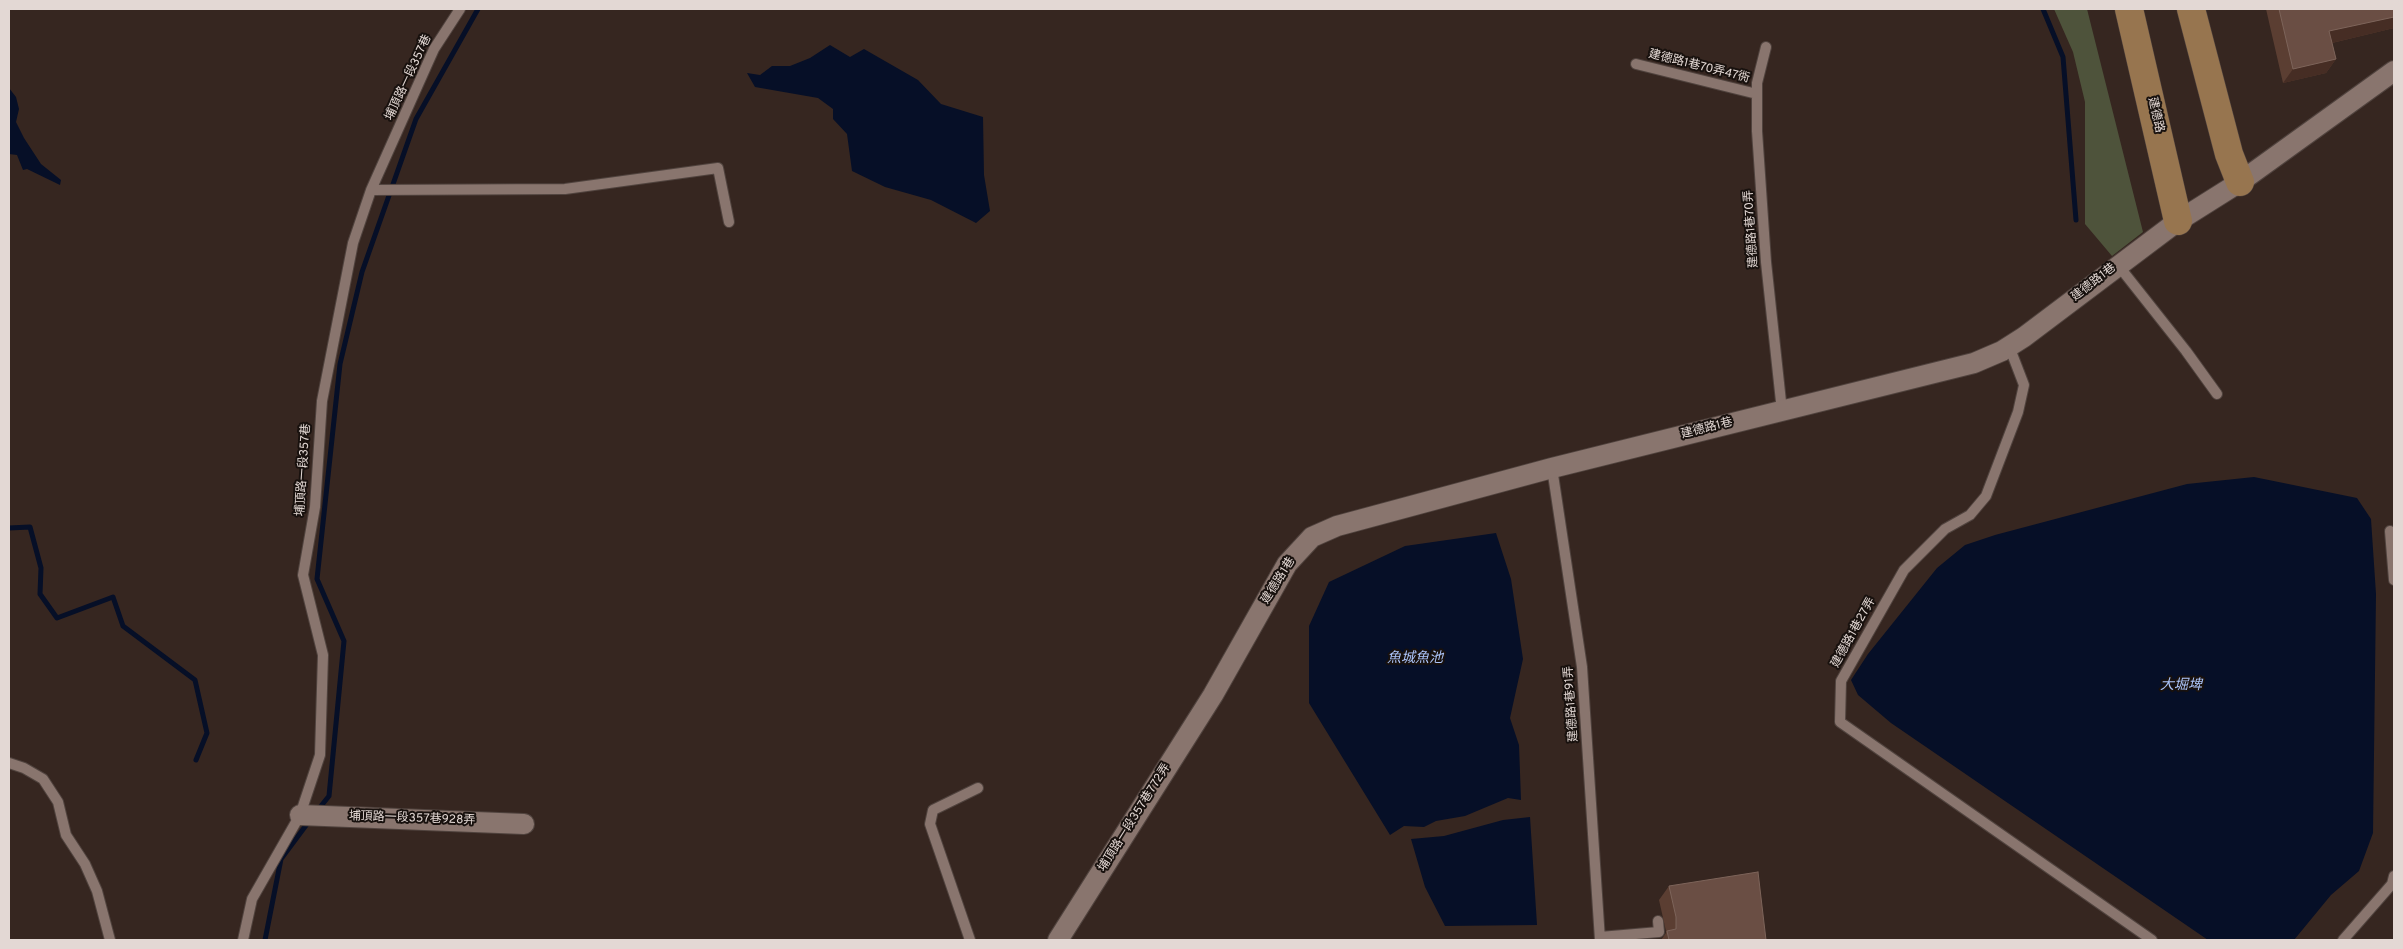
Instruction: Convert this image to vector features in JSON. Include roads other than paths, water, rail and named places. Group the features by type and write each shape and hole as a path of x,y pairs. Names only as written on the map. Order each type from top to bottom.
{"street":[{"name":"建德路","path":"2129,9 2178,221"},
{"path":"2191,9 2229,154 2240,182"},
{"name":"建德路1巷","path":"1213,696 1287,564 1312,537 1337,526 1552,468 1974,363 2009,346 2178,221 2240,182 2394,71"},
{"name":"埔頂路一段357巷772弄","path":"1058,940 1213,696"},
{"name":"埔頂路一段357巷928弄","path":"300,815 524,824"}],"lane":[{"name":"埔頂路一段357巷","path":"243,940 252,899 300,815 320,755 323,655 303,575 315,507 322,401 353,243 371,190 434,49 460,9"},
{"name":"建德路1巷70弄","path":"1766,47 1757,83 1757,94 1766,262 1782,411"},
{"name":"建德路1巷70弄47衖","path":"1636,64 1757,94"},
{"path":"371,190 565,189 718,168 729,222"},
{"path":"2118,265 2186,351 2217,394"},
{"name":"建德路1巷27弄","path":"2009,346 2024,385 2018,412 1986,496 1970,515 1945,530 1904,570 1841,681 1840,722 2152,940"},
{"name":"建德路1巷91弄","path":"1552,468 1582,667 1600,939"},
{"path":"2390,531 2394,580"},
{"path":"9,763 24,768 43,779 58,802 66,835 85,864 98,891 110,940"},
{"path":"970,940 930,824 933,810 978,788"},
{"path":"2343,940 2392,884 2394,876"},
{"path":"1600,939 1659,936 1658,921"}],"water":[{"path":"830,45 850,57 864,49 918,80 941,104 983,117 984,175 990,211 976,223 931,200 885,187 852,171 847,134 833,119 833,109 818,98 755,87 747,73 760,75 772,66 790,66 810,58"},
{"path":"9,88 16,97 19,109 16,122 24,138 41,164 61,180 60,185 27,169 23,170 17,155 9,154"},
{"name":"大堀埤","path":"2254,477 2357,498 2371,519 2376,594 2373,833 2359,871 2331,895 2294,940 2208,940 1891,723 1858,695 1851,680 1868,654 1937,568 1965,545 1995,535 2187,484"},
{"name":"魚城魚池","path":"1496,533 1511,579 1523,659 1510,718 1519,745 1521,800 1508,798 1465,816 1436,821 1424,827 1404,826 1390,835 1309,703 1309,626 1329,582 1405,546"},
{"path":"1530,817 1537,925 1445,926 1425,887 1411,839 1444,836 1503,820"}],"waterway":[{"path":"317,811 329,796 344,641 317,579 340,364 362,272 416,119 478,9"},
{"path":"2043,9 2063,57 2076,220"},
{"path":"9,528 30,527 41,568 40,594 57,618 113,597 123,626 195,680 207,733 196,760"},
{"path":"265,940 281,859 310,820"}]}
